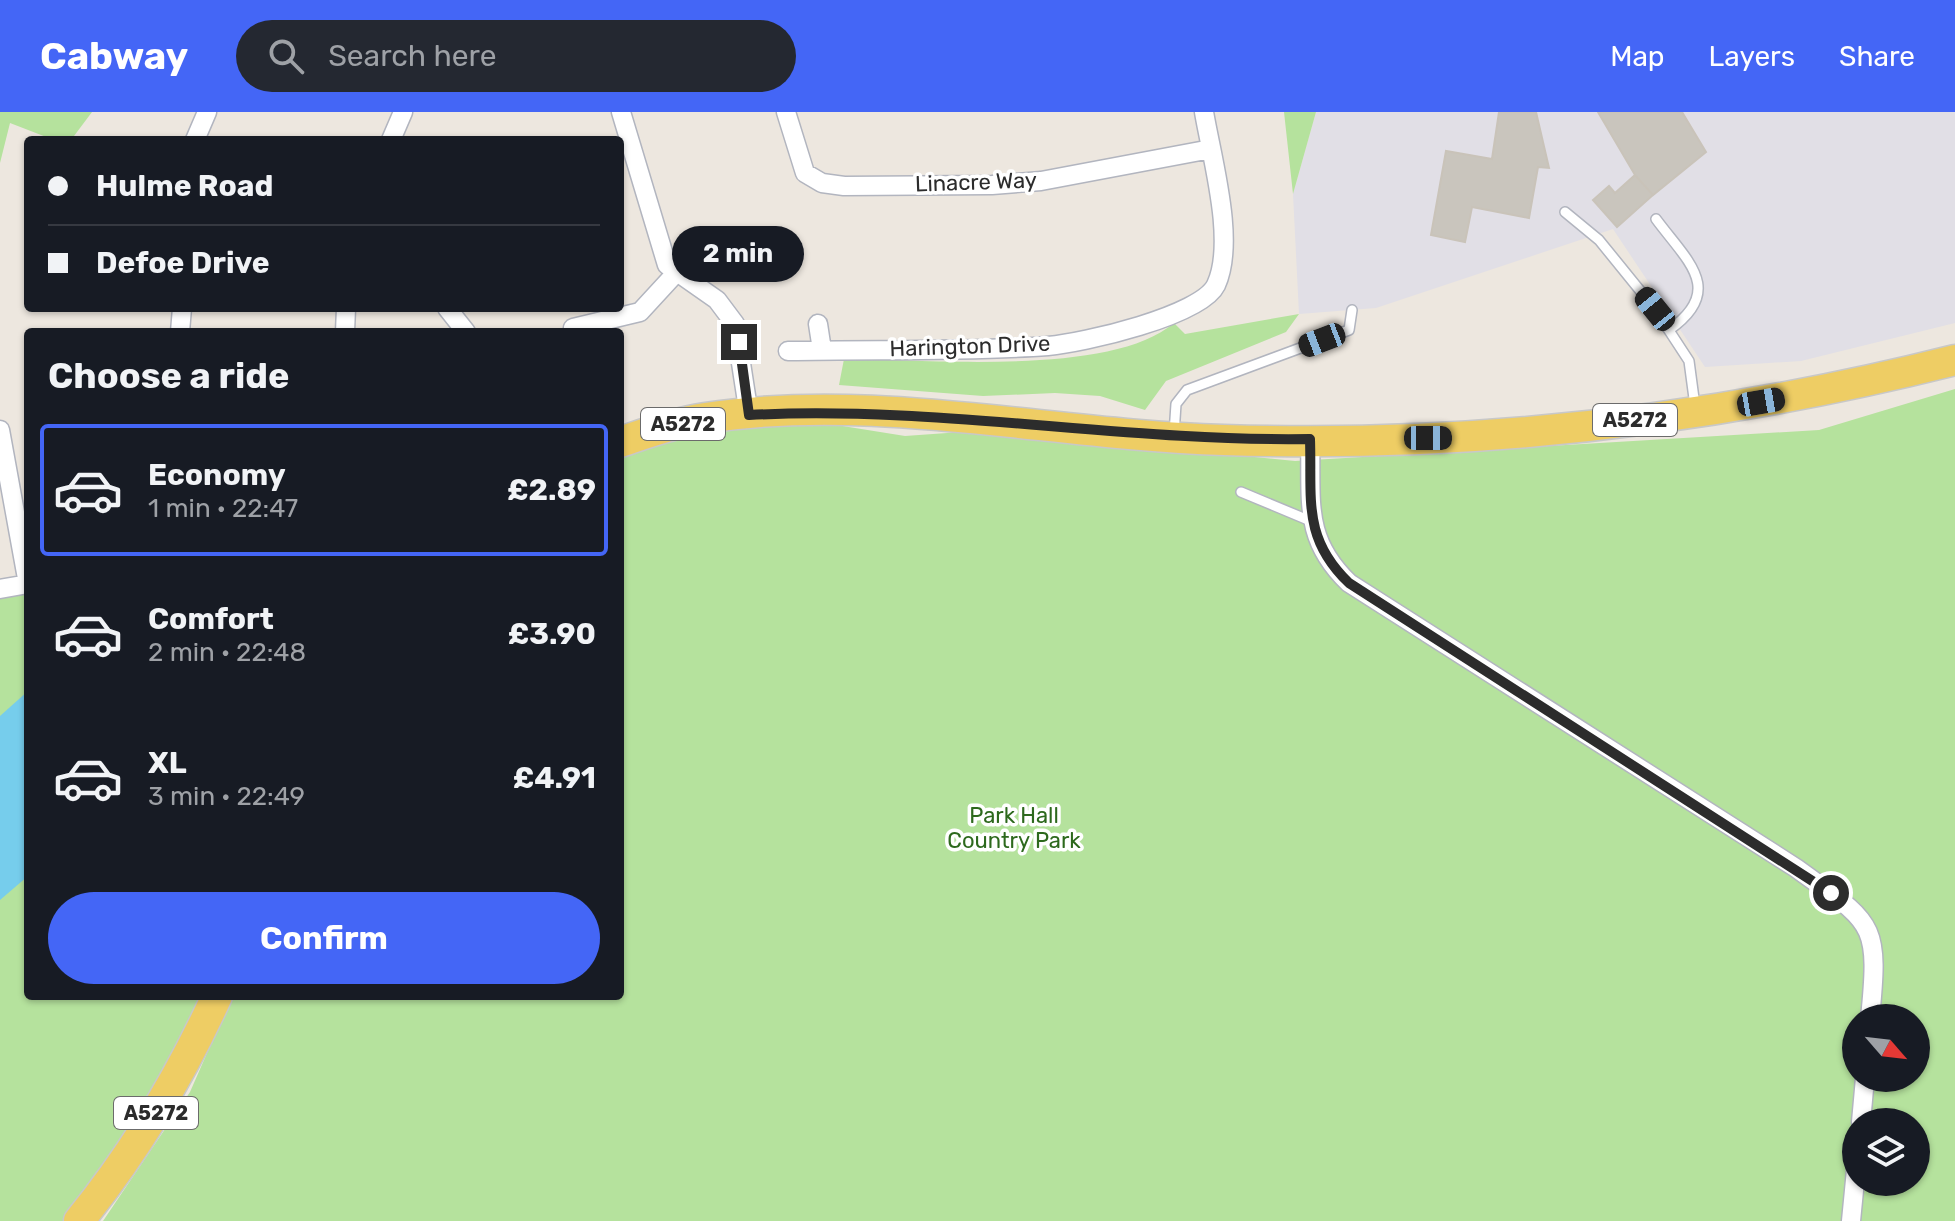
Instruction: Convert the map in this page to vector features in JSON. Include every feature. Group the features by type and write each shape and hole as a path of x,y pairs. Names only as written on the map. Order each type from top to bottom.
{"main road":[{"name":"A5272","path":"624,441 703,418 816,411 942,415 1175,438 1456,437 1696,413 1810,394 1955,360"},
{"name":"A5272","path":"79,1221 113,1178 164,1100 215,1000"}],"street":[{"path":"197,136 207,112"},
{"path":"393,136 403,112"},
{"path":"621,112 661,251 675,274 717,300 735,324 749,415"},
{"name":"Linacre Way","path":"786,112 805,173 822,183 844,186 992,185 1041,181 1211,149"},
{"name":"Harington Drive","path":"788,351 1051,346 1177,314 1214,288 1226,253 1204,112"},
{"path":"573,328 640,312 675,274"},
{"path":"450,312 463,328"},
{"path":"818,324 822,350"},
{"path":"0,430 24,562"},
{"path":"1310,439 1313,522 1324,558 1349,583 1796,868 1848,906 1873,937 1876,962 1872,1004"},
{"path":"0,589 24,585"},
{"path":"1851,1221 1853,1196"}],"lane":[{"path":"1565,212 1599,240 1669,330 1689,361 1696,413"},
{"path":"1656,219 1697,275 1701,290 1689,314 1669,330"},
{"path":"1175,438 1173,416 1181,395 1187,390 1349,330 1352,310"},
{"path":"1241,492 1313,522"}],"shaded area":[{"path":"1316,112 1955,112 1955,323 1801,361 1705,367 1613,229 1376,308 1299,314 1293,194"}],"green space":[{"path":"0,112 92,112 74,136 44,136 10,123 0,163"},
{"path":"1284,112 1316,112 1293,194"},
{"path":"1299,314 1286,332 1166,381 1145,410 1100,396 1055,393 983,396 839,385 844,359 968,362 1064,358 1107,351 1145,340 1174,323 1185,334"},
{"name":"Park Hall Country Park","path":"1955,389 1955,1221 103,1221 190,1092 230,1000 624,1000 624,451 672,439 760,425 830,424 905,436 989,430 1295,461 1819,430"},
{"path":"24,585 24,1000 214,1000 79,1221 0,1221 0,589"}],"water":[{"path":"24,695 24,879 0,900 0,716"}],"building":[{"path":"1499,112 1536,112 1549,168 1538,167 1529,218 1472,207 1465,242 1431,235 1446,151 1492,159"},
{"path":"1598,112 1682,112 1706,152 1653,195 1635,175"},
{"path":"1635,175 1653,195 1617,227 1593,200 1609,186 1615,193"}],"route":[{"path":"739,342 749,415 816,411 897,413 1145,436 1227,440 1310,439 1313,522 1318,542 1324,558 1349,583 1831,893"}]}
